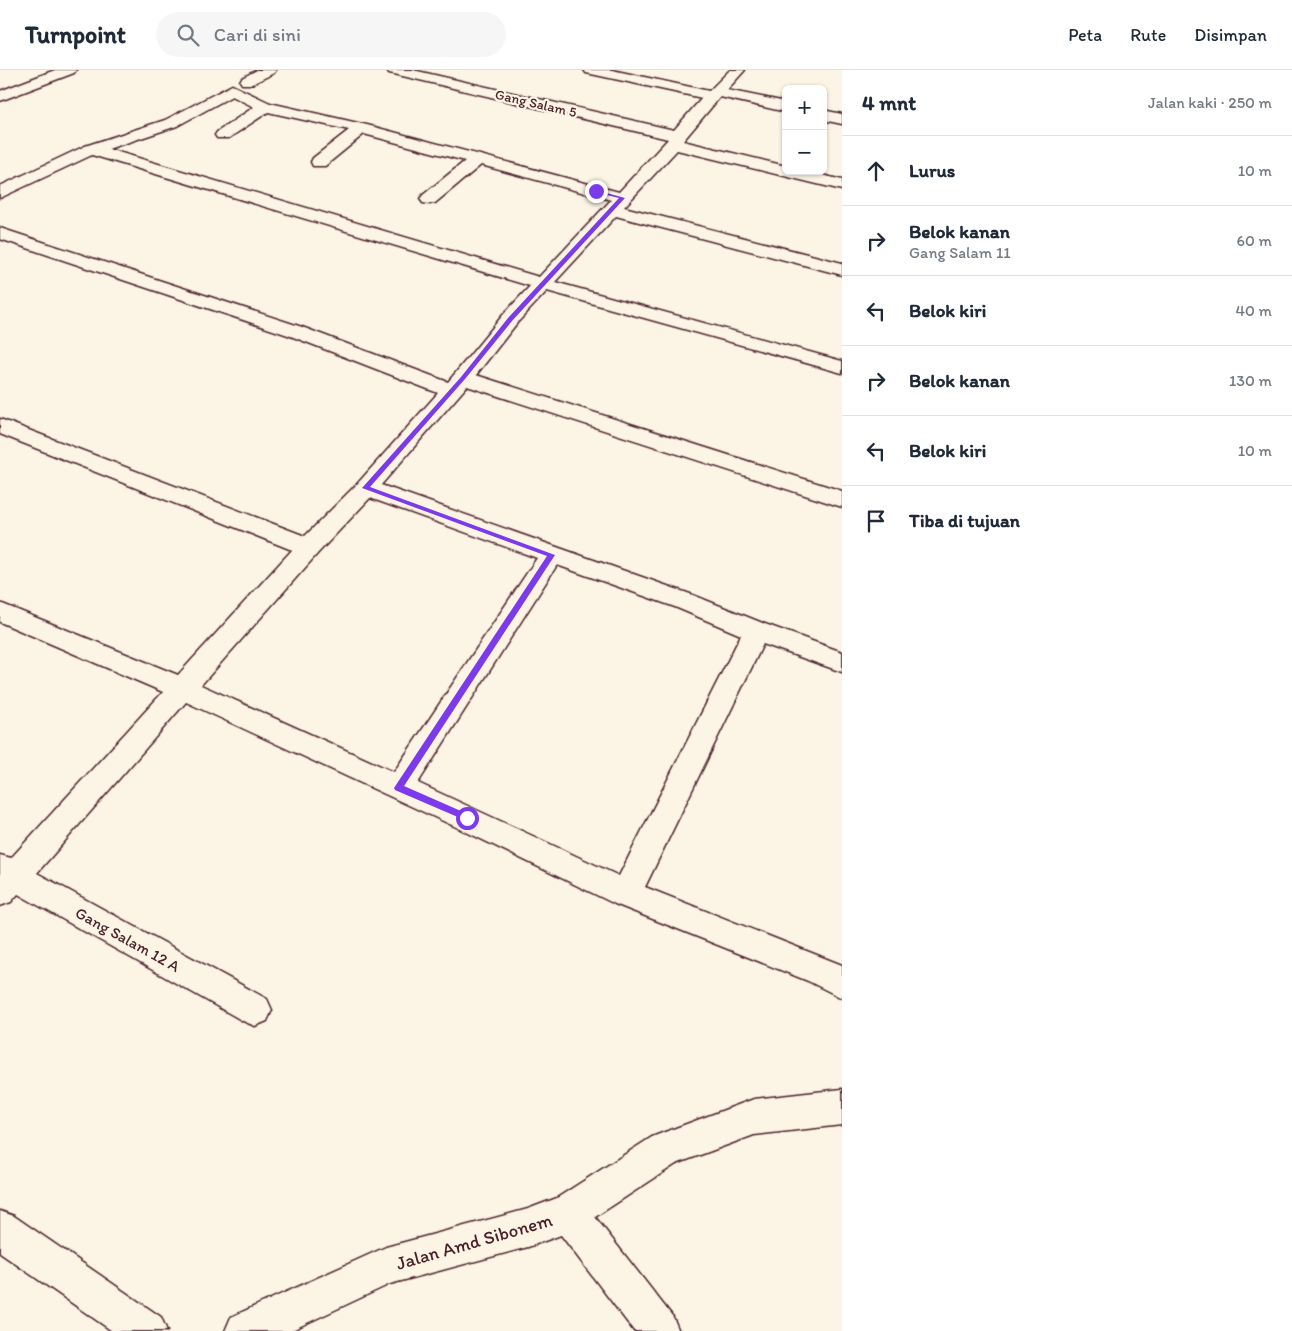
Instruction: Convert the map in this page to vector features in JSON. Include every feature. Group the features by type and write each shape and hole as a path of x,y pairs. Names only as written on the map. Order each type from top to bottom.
{"street":[{"path":"0,96 69,70"},
{"path":"247,81 269,70"},
{"name":"Gang Salam 5","path":"394,70 676,140 842,185"},
{"path":"591,70 782,106"},
{"path":"5,878 182,688 309,547 366,488 457,384 510,319 618,204 676,140 714,94 738,70"},
{"path":"0,193 91,149 171,123 232,90 265,107 361,128 477,160 618,204 842,269"},
{"path":"223,135 265,107"},
{"path":"827,116 842,119"},
{"path":"319,162 361,128"},
{"path":"91,149 543,284 842,367"},
{"path":"429,199 477,160"},
{"path":"0,233 457,384 842,499"},
{"path":"0,426 309,547"},
{"path":"366,488 684,601 756,631 842,662"},
{"path":"398,788 551,555"},
{"path":"0,612 182,688 467,818 626,894 820,970 842,982"},
{"path":"626,894 756,631"},
{"name":"Gang Salam 12 A","path":"5,878 255,1010"},
{"name":"Jalan Amd Sibonem","path":"245,1331 386,1266 528,1228 568,1213 665,1150 754,1117 842,1107"},
{"path":"568,1213 659,1331"},
{"path":"0,1230 147,1331"}],"route":[{"path":"467,818 398,788 551,555 366,488 450,390 463,378 510,319 613,210 622,198 596,191"}]}
